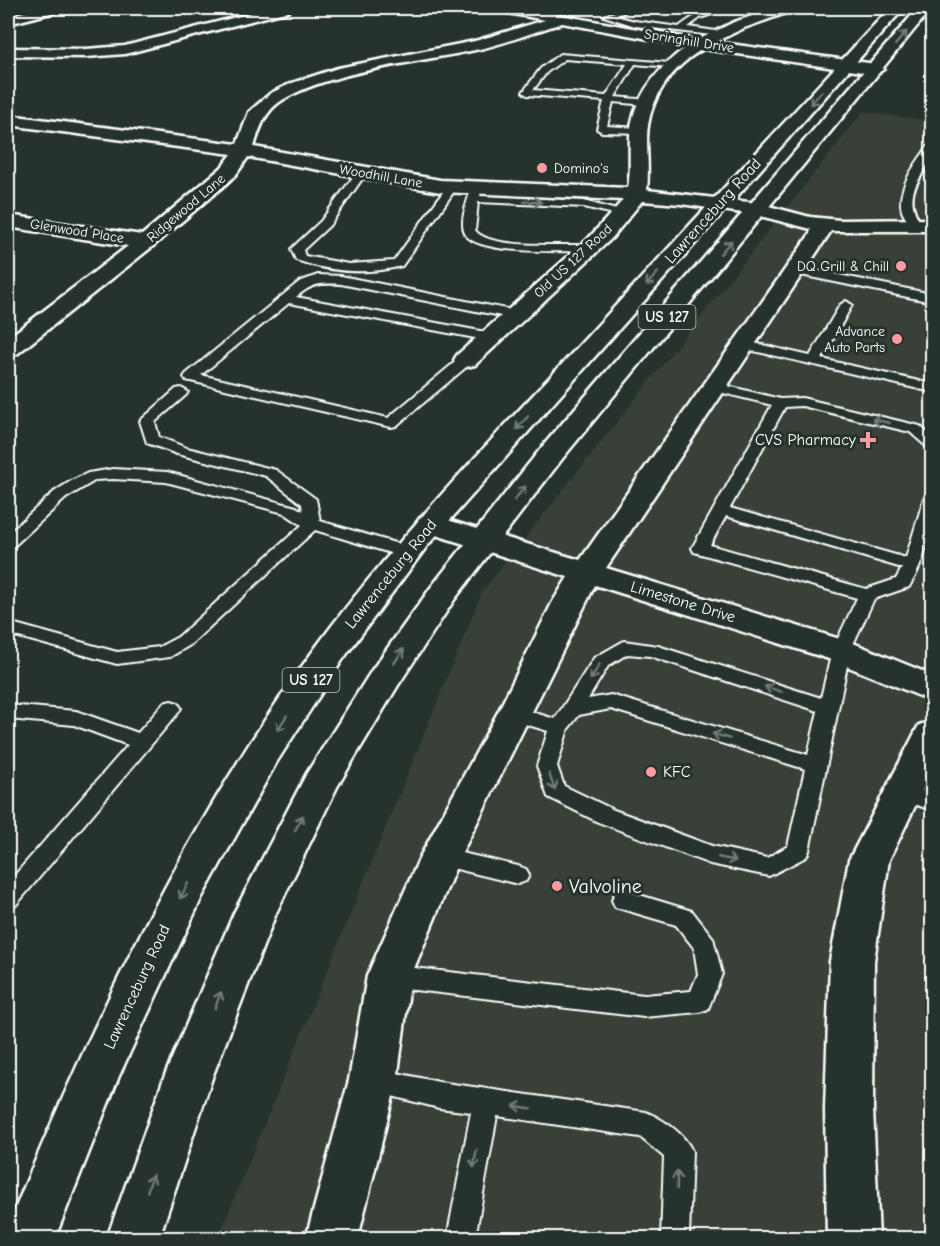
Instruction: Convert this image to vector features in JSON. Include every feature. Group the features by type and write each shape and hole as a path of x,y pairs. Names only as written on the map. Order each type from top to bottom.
{"main road":[{"path":"8,20 54,8"},
{"path":"8,52 106,53 125,51 284,8"},
{"name":"Springhill Drive","path":"503,8 698,44 876,69"},
{"path":"636,194 639,131 646,102 654,86 670,65 698,44 748,21 787,8"},
{"name":"Lawrenceburg Road","path":"29,1239 97,1071 184,890 230,808 298,699 361,609 406,552 897,8"},
{"name":"Lawrenceburg Road","path":"132,1239 158,1160 222,989 288,845 320,783 384,679 443,592 484,539 925,8"},
{"name":"Ridgewood Lane","path":"8,349 146,242 228,172 244,150 251,124 261,109 277,96 298,86 356,69 486,43 561,19"},
{"name":"Woodhill Lane","path":"8,120 244,150 475,193 636,194 719,203 809,223 924,225"},
{"name":"Old US 127 Road","path":"466,360 606,234 636,194"},
{"name":"Glenwood Place","path":"8,221 146,242"},
{"path":"332,1239 373,1080 389,976 440,857 515,714 568,603 820,234 822,224"},
{"name":"Limestone Drive","path":"431,524 841,651 933,689"},
{"path":"853,1239 849,1109 852,961 869,860 919,797 933,734"}],"lane":[{"path":"630,8 608,16 663,29 720,34"},
{"path":"681,29 697,16 726,8"},
{"path":"646,102 527,92 544,70 563,56 670,65"},
{"path":"632,62 609,99 602,129 639,131"},
{"path":"924,225 907,211 906,203 910,188 933,147"},
{"path":"362,172 334,214 297,249 300,258 326,264 366,268 398,264 452,187"},
{"path":"590,248 496,244 478,240 470,232 475,193 486,201 584,204 622,213"},
{"path":"795,270 933,298"},
{"path":"466,360 391,423 191,377 303,285 318,279 341,280 516,315"},
{"path":"287,299 491,338"},
{"path":"814,360 846,305"},
{"path":"745,345 933,388"},
{"path":"716,387 780,403 802,402 915,429 933,444"},
{"path":"182,392 147,421 152,440 182,451 271,473 310,502 312,524"},
{"path":"780,403 700,548 867,595 903,583 912,565 933,498"},
{"path":"8,542 60,495 93,476 113,474 167,477 290,510 312,524 406,552"},
{"path":"721,510 912,565"},
{"path":"8,628 117,658 163,653 184,641 312,524"},
{"path":"829,707 651,650 624,647 601,662 573,709 559,727 547,766 555,791 606,816 710,855 769,867 798,851 816,765 829,707 841,651 867,595"},
{"path":"573,709 611,702 816,765"},
{"path":"8,898 171,708"},
{"path":"8,712 76,718 142,742"},
{"path":"515,714 559,727"},
{"path":"440,857 518,875"},
{"path":"389,976 644,1006 699,1001 710,974 705,945 684,918 623,900"},
{"path":"373,1080 439,1095 646,1125 678,1151 675,1239"},
{"path":"461,1239 486,1101"}],"shaded area":[{"path":"863,112 932,121 932,1238 218,1238 482,592"}],"place":[{"name":"Domino's","path":"542,168"},
{"name":"DQ Grill & Chill","path":"901,266"},
{"name":"Advance Auto Parts","path":"897,339"},
{"name":"CVS Pharmacy","path":"868,440"},
{"name":"KFC","path":"651,772"},
{"name":"Valvoline","path":"557,886"}]}
